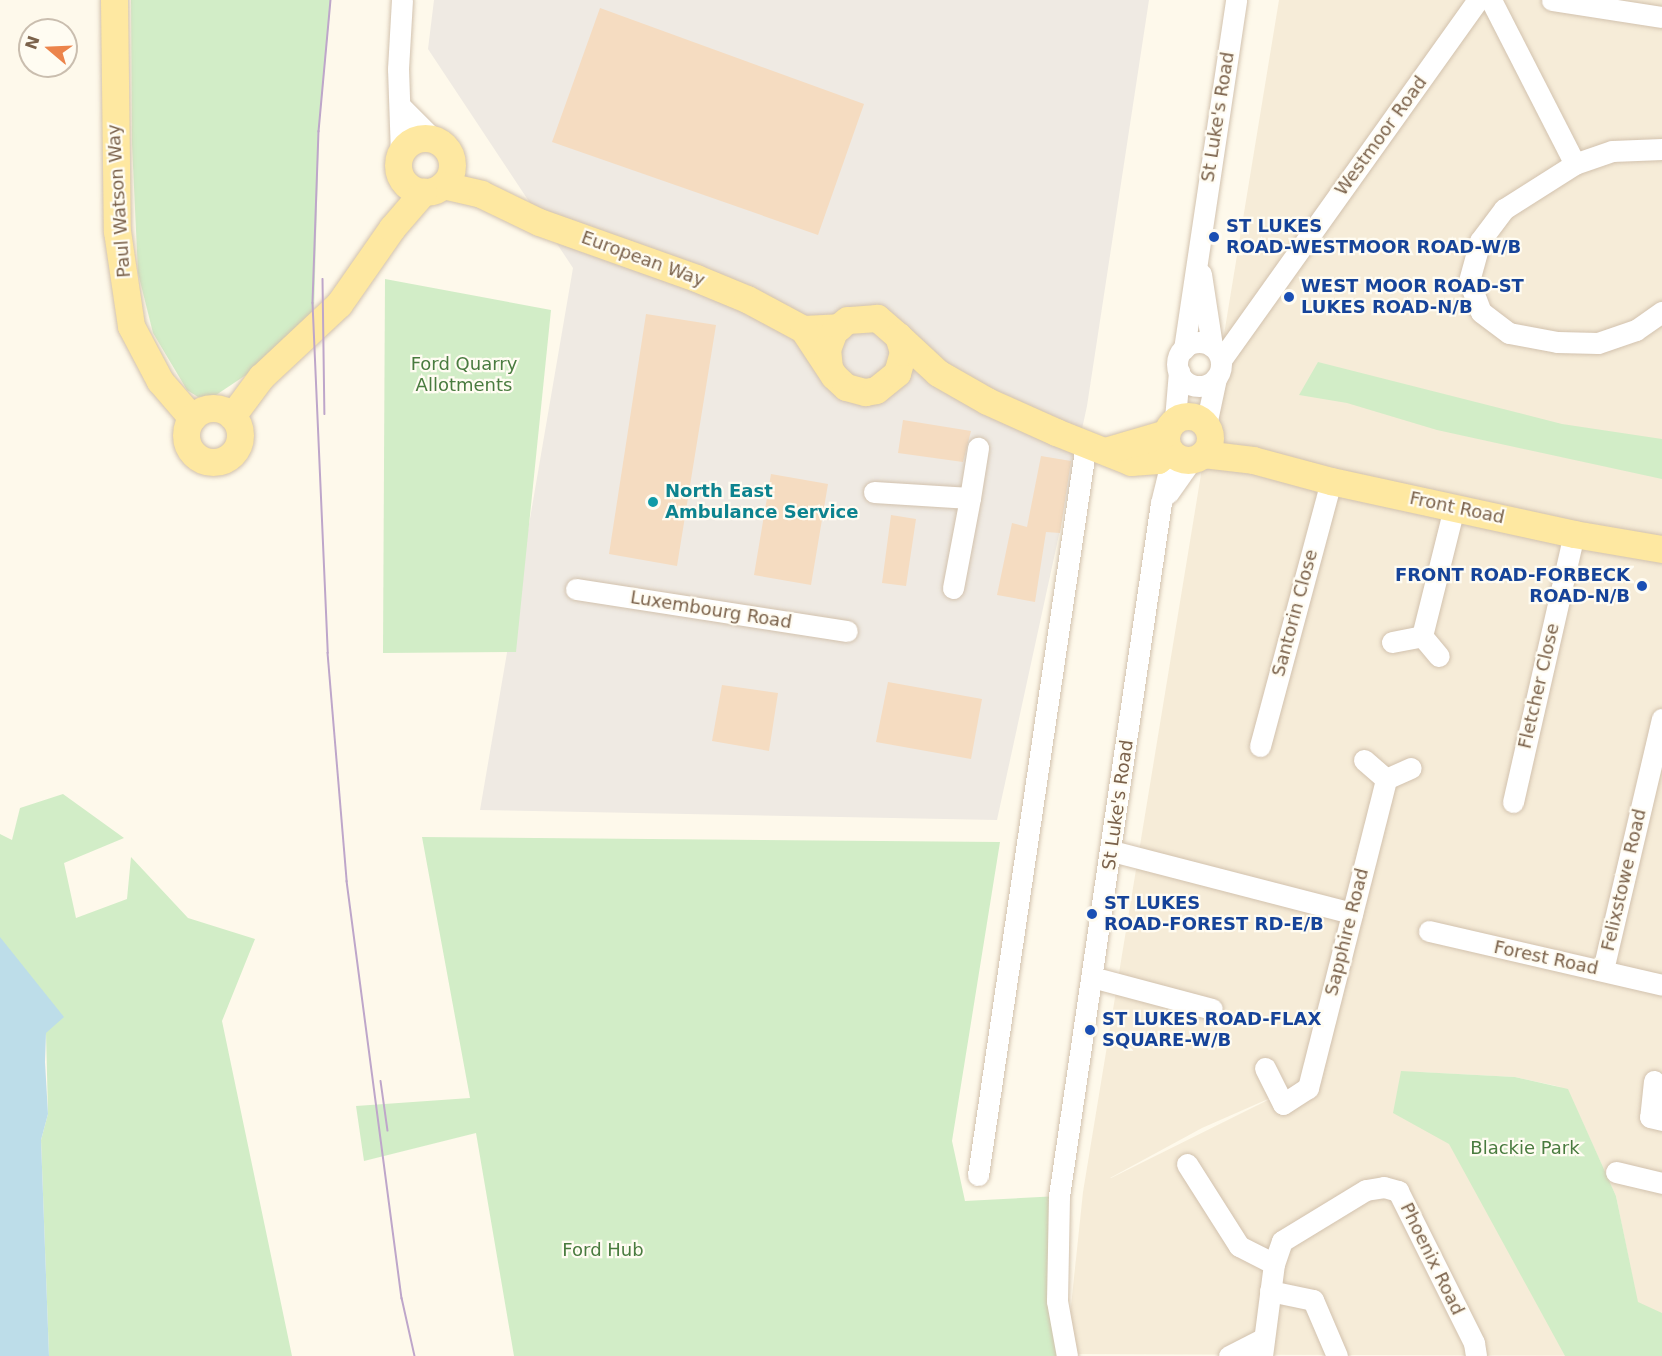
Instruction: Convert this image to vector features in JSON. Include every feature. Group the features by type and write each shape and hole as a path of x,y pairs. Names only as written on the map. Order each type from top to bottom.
{"main road":[{"name":"Paul Watson Way","path":"114,0 117,231 131,327 160,381 192,418"},
{"path":"232,416 261,377 339,304 392,228 431,182 450,154 433,139 411,142 400,154 398,169 431,182"},
{"name":"European Way","path":"431,182 481,194 539,222 747,299 802,329"},
{"path":"802,329 839,327 855,318 877,318 938,373 997,406 1131,462 1146,463 1187,440"},
{"path":"829,367 827,349 839,327"},
{"path":"802,329 846,387 865,392 876,390 893,380 938,373"},
{"path":"893,380 902,361 898,336"},
{"path":"216,408 232,416 239,428 237,447 219,461 201,459 189,447 186,433 192,418 216,408"},
{"name":"Front Road","path":"1187,440 1331,481 1574,534 1662,549"}],"street":[{"path":"400,154 402,0"},
{"name":"St Luke's Road","path":"1184,349 1236,0"},
{"name":"Westmoor Road","path":"1216,361 1478,0"},
{"path":"1491,0 1575,164"},
{"path":"1552,0 1662,17"},
{"path":"400,106 433,139"},
{"path":"1662,149 1612,151 1575,164 1504,210 1480,241 1470,281 1481,312 1509,333 1557,342 1598,343 1636,330 1662,312"},
{"name":"St Luke's Road","path":"1067,1356 1057,1301 1059,1196 1112,851 1161,503 1216,361 1201,278 1200,235"},
{"path":"1179,371 1194,385 1206,385 1216,361 1198,342 1184,349 1179,371 1187,440"},
{"path":"953,588 978,448"},
{"path":"978,1175 1095,448"},
{"name":"Santorin Close","path":"1260,746 1331,481"},
{"path":"874,492 970,498"},
{"path":"1422,636 1454,508"},
{"name":"Fletcher Close","path":"1513,802 1574,534"},
{"name":"Luxembourg Road","path":"576,589 847,631"},
{"path":"1392,642 1422,636"},
{"path":"1422,636 1439,656"},
{"name":"Felixstowe Road","path":"1603,970 1662,719"},
{"path":"1364,759 1386,779 1411,768"},
{"name":"Sapphire Road","path":"1265,1068 1283,1104 1308,1088 1386,779"},
{"path":"1112,851 1352,913"},
{"name":"Forest Road","path":"1429,931 1662,985"},
{"path":"1092,977 1212,1009"},
{"path":"1654,1081 1650,1117 1662,1120"},
{"path":"1187,1164 1239,1246 1274,1264"},
{"path":"1616,1172 1662,1183"},
{"name":"Phoenix Road","path":"1263,1347 1274,1264 1282,1241 1366,1190 1384,1187 1398,1191 1474,1343 1476,1356"},
{"path":"1270,1291 1313,1300 1337,1356"},
{"path":"1229,1356 1263,1347"}],"shaded area":[{"path":"434,0 1149,0 1087,406 997,820 480,810 573,268 428,49"},
{"path":"1279,0 1662,0 1662,1356 1066,1354 1083,1192","holes":["1417,1072 1515,1077 1561,1087","1284,1092 1110,1178 1202,1128","1571,1097 1616,1196 1636,1295"]}],"green space":[{"path":"131,0 331,0 319,131 314,313 255,369 216,395 198,397 187,390 153,333 138,273 132,144"},
{"name":"Ford Quarry Allotments","path":"385,279 551,310 516,652 383,653"},
{"path":"1318,362 1562,424 1662,439 1662,479 1437,430 1347,403 1299,395"},
{"path":"63,794 124,838 64,863 76,918 127,899 131,857 188,918 255,939 222,1021 292,1356 49,1356 41,1140 48,1114 46,1033 0,938 0,834 12,840 20,808"},
{"name":"Ford Hub","path":"422,837 1000,842 952,1141 965,1201 1059,1196 1067,1356 514,1356 476,1133 364,1161 356,1106 470,1098"},
{"name":"Blackie Park","path":"1401,1071 1515,1077 1568,1089 1616,1196 1638,1302 1662,1313 1662,1356 1565,1356 1449,1144 1393,1113"}],"water":[{"path":"0,937 64,1017 46,1033 48,1114 41,1140 49,1356 0,1356"}],"building":[{"path":"600,8 864,104 818,235 552,142"},
{"path":"646,314 716,325 677,566 609,554"},
{"path":"903,420 971,431 963,462 898,453"},
{"path":"1041,456 1071,461 1060,533 1046,532 1035,602 997,595 1012,523 1027,527"},
{"path":"771,474 828,484 811,585 754,575"},
{"path":"891,515 916,519 906,586 882,583"},
{"path":"888,682 982,699 971,759 876,742"},
{"path":"722,685 778,693 769,751 712,741"}],"tram line":[{"path":"331,0 319,131 313,303 328,653 347,881 402,1298 415,1356"},
{"path":"323,279 325,414"},
{"path":"381,1081 388,1131"}],"place":[{"name":"ST LUKES ROAD-WESTMOOR ROAD-W/B","path":"1214,237"},
{"name":"WEST MOOR ROAD-ST LUKES ROAD-N/B","path":"1289,297"},
{"name":"North East Ambulance Service","path":"653,502"},
{"name":"FRONT ROAD-FORBECK ROAD-N/B","path":"1642,586"},
{"name":"ST LUKES ROAD-FOREST RD-E/B","path":"1092,914"},
{"name":"ST LUKES ROAD-FLAX SQUARE-W/B","path":"1090,1030"}]}
